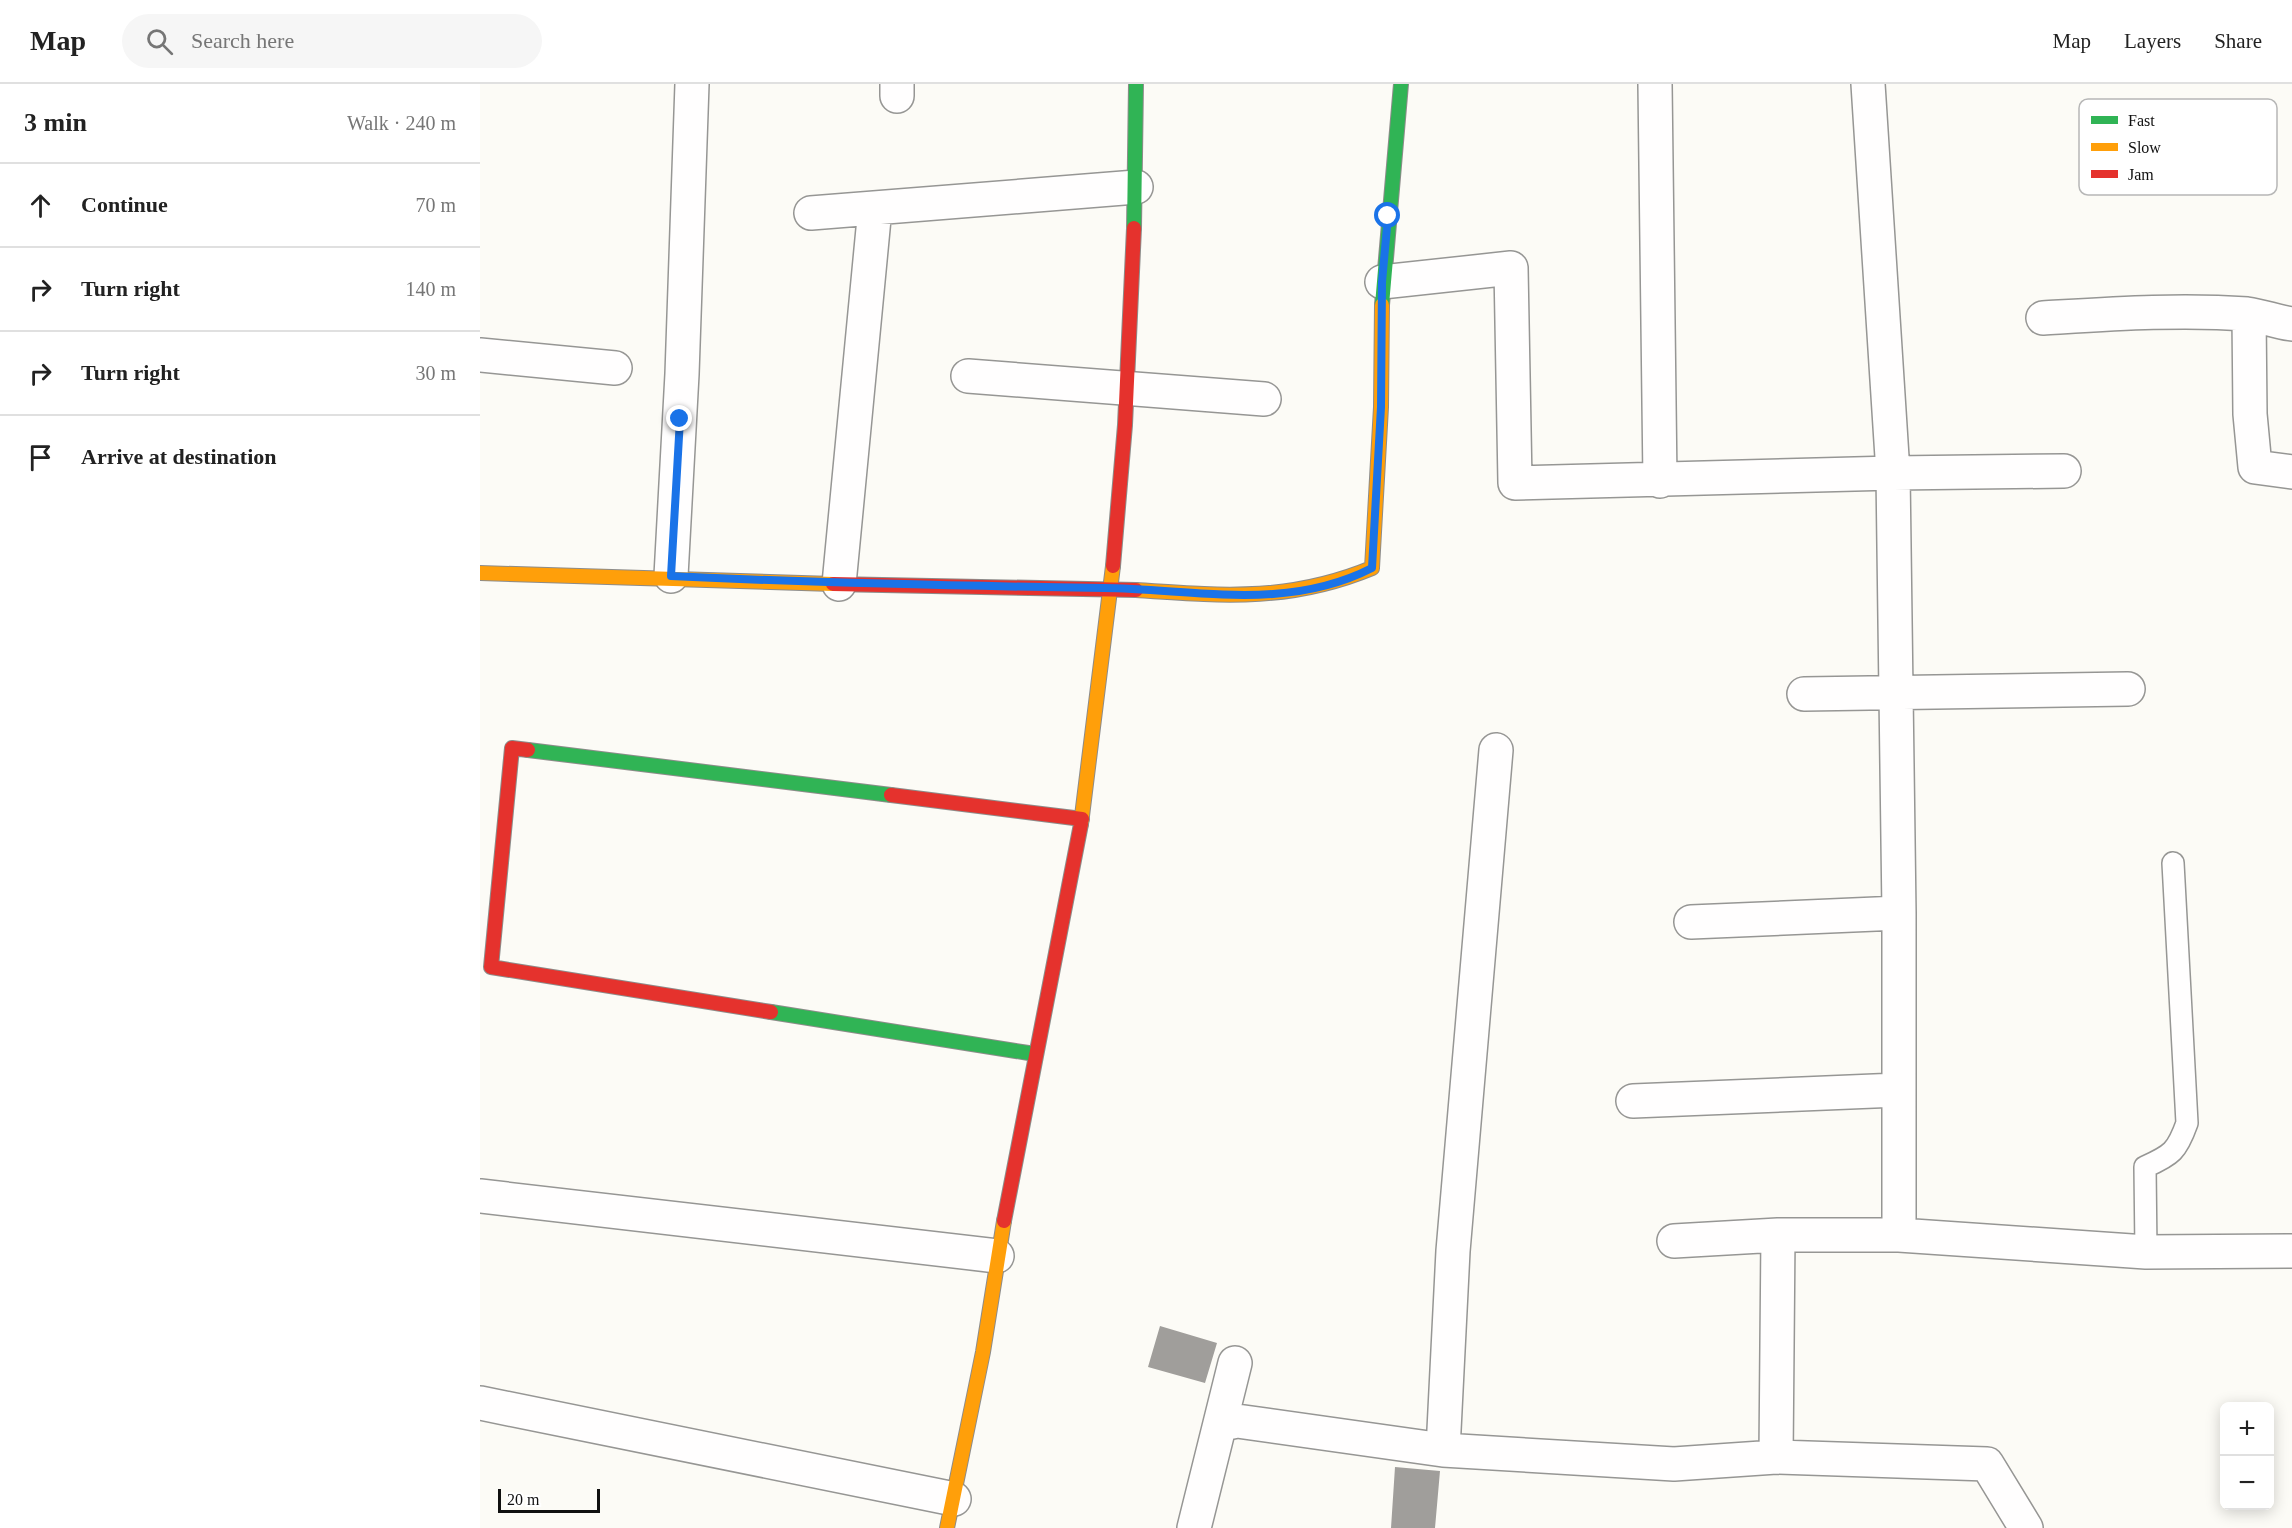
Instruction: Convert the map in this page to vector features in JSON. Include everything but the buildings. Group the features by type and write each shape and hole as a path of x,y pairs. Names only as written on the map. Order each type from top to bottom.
{"street":[{"path":"671,576 682,374 692,84"},
{"path":"480,1402 951,1513 983,1352 997,1256 1035,1054 1082,819 1111,588 1127,389 1136,187 1137,84"},
{"path":"480,573 671,576 839,585 1111,588 1246,597 1317,587 1349,579 1372,568 1381,407 1382,282 1401,84"},
{"path":"1654,84 1660,481"},
{"path":"1868,84 1893,472 1899,913 1899,1235"},
{"path":"811,213 1136,187"},
{"path":"839,585 875,208"},
{"path":"1382,282 1511,268 1515,483 1660,481 1893,472 2064,471"},
{"path":"2043,318 2138,313 2249,315 2292,324"},
{"path":"2249,315 2250,414 2255,467 2292,472"},
{"path":"480,355 615,368"},
{"path":"969,376 1264,399"},
{"path":"1804,694 2128,689"},
{"path":"1035,1054 490,967 512,748 1082,819"},
{"path":"1443,1450 1453,1251 1496,750"},
{"path":"1691,922 1899,913"},
{"path":"1633,1101 1898,1090"},
{"path":"480,1196 997,1256"},
{"path":"1776,1457 1778,1235"},
{"path":"1674,1240 1778,1235 1899,1235 2146,1252 2292,1251"},
{"path":"1194,1528 1216,1433 1222,1424 1235,1363"},
{"path":"1222,1424 1237,1421 1443,1450 1674,1464 1776,1457 1987,1464 2026,1528"}],"lane":[{"path":"2146,1252 2145,1167 2161,1160 2179,1146 2187,1123 2173,863"}],"traffic: fast":[{"path":"1134,228 1136,84"},
{"path":"1382,305 1401,84"},
{"path":"528,750 891,795"},
{"path":"771,1012 1035,1054"}],"traffic: slow":[{"path":"1136,590 1227,595 1256,594 1313,587 1372,568 1381,407 1382,305"},
{"path":"1081,824 1113,566"},
{"path":"480,573 833,584"},
{"path":"947,1528 983,1352 1004,1221"}],"traffic: jam":[{"path":"1113,566 1125,425 1134,228"},
{"path":"833,584 1136,590"},
{"path":"528,750 512,748 491,967 771,1012"},
{"path":"891,795 1082,819"},
{"path":"1004,1221 1081,824"}],"route":[{"path":"680,419 671,576 839,585 1111,588 1246,597 1317,587 1349,579 1372,568 1381,407 1382,282 1388,216"}]}
